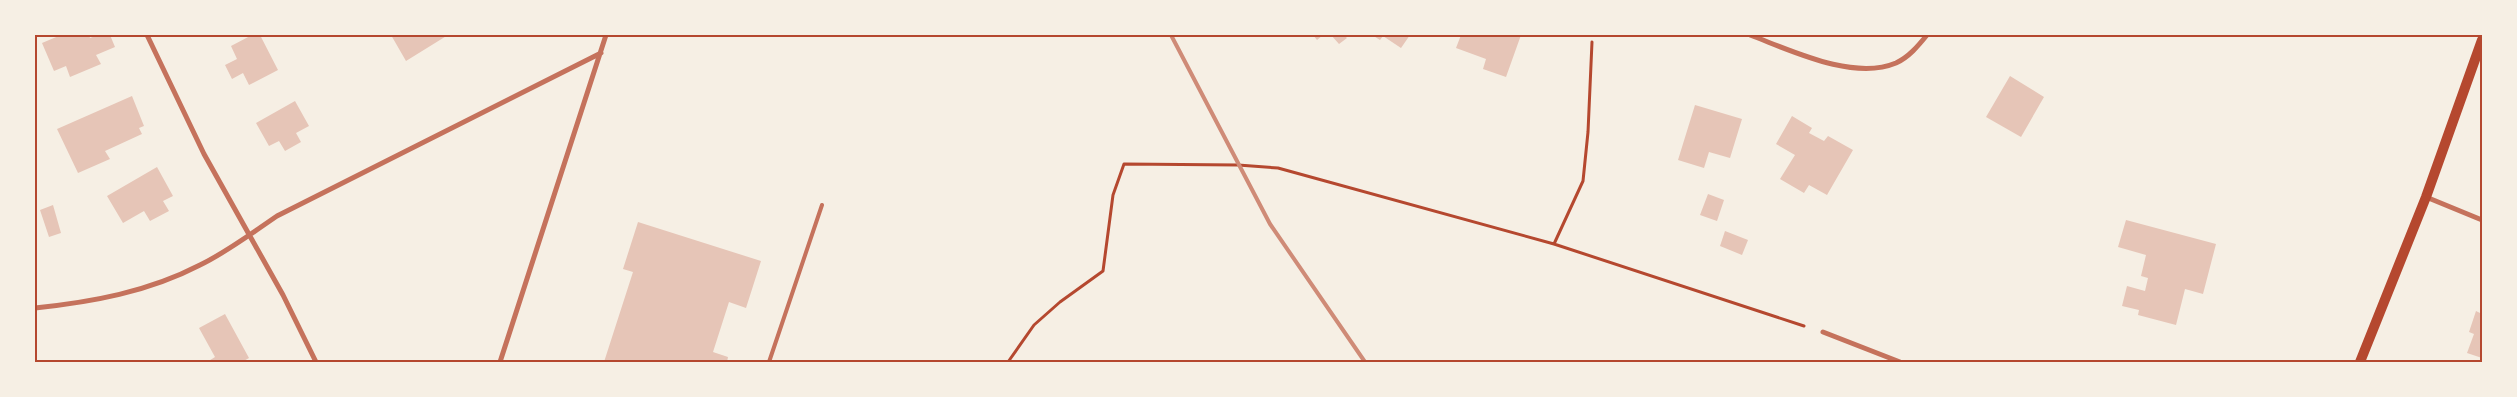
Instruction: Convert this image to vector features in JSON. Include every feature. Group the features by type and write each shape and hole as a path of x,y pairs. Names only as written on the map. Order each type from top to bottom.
{"main road":[{"path":"2360,362 2426,197 2482,40"}],"street":[{"path":"147,35 186,120 248,235 283,295 316,362"},
{"path":"500,362 606,35"},
{"path":"1750,35 1827,62 1851,68 1874,69 1906,58 1927,35"},
{"path":"35,308 77,304 142,289 200,265 277,216 601,53"},
{"path":"2426,197 2482,220"},
{"path":"1824,332 1900,362"}],"lane":[{"path":"769,362 822,205"}],"path":[{"path":"1554,244 1583,181 1588,132 1592,42"},
{"path":"1008,362 1034,325 1060,302 1103,271 1113,195 1124,164 1238,165 1278,168 1554,244 1824,332"}],"building":[{"path":"61,35 89,35 90,38 98,35 110,35 115,47 96,55 101,64 70,77 66,66 54,71 42,43"},
{"path":"252,35 260,35 278,70 249,85 243,73 232,79 225,65 237,59 231,46"},
{"path":"391,35 448,35 406,61"},
{"path":"1313,35 1323,35 1317,40"},
{"path":"1331,35 1344,35 1347,38 1339,44"},
{"path":"1372,35 1410,35 1401,48 1383,36 1380,40"},
{"path":"1461,35 1521,35 1506,77 1483,69 1486,59 1456,48"},
{"path":"2010,76 2044,97 2021,137 1986,117"},
{"path":"132,96 144,126 139,128 142,134 105,151 110,159 78,173 57,129"},
{"path":"295,101 309,126 296,133 301,142 285,151 279,141 269,146 256,123"},
{"path":"1695,105 1742,119 1730,158 1709,152 1704,168 1678,160"},
{"path":"1792,116 1812,128 1809,133 1824,141 1828,136 1853,150 1827,195 1809,185 1804,193 1780,179 1795,155 1776,144"},
{"path":"157,167 173,196 163,201 169,211 150,221 144,211 123,223 107,196"},
{"path":"1708,194 1724,200 1717,221 1700,215"},
{"path":"53,205 61,233 49,237 40,210"},
{"path":"2126,220 2216,244 2203,294 2185,289 2176,325 2138,315 2139,310 2122,306 2127,286 2145,291 2148,278 2141,276 2146,255 2118,247"},
{"path":"638,222 761,261 746,308 729,302 713,352 728,357 727,362 604,362 633,272 623,269"},
{"path":"1725,231 1748,240 1742,255 1720,246"},
{"path":"2476,311 2482,314 2482,358 2467,353 2474,334 2469,332"},
{"path":"225,314 249,358 242,362 207,362 215,357 199,328"}],"railway":[{"path":"1171,35 1270,224 1365,362"}]}
